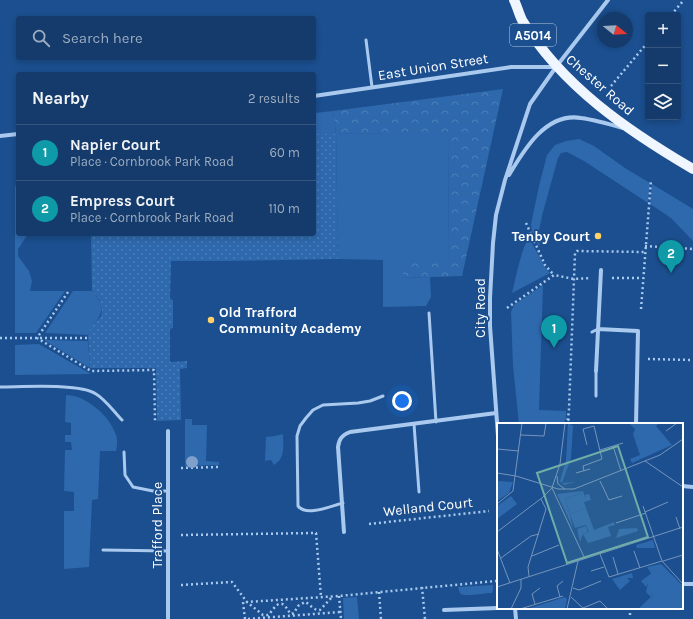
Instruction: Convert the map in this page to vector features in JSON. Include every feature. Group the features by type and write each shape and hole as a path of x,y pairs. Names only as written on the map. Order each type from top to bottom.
{"main road":[{"name":"Chester Road","path":"514,0 522,19 556,67 607,112 630,130 693,169"}],"street":[{"name":"City Road","path":"497,425 490,326 490,298 496,215 505,180 530,104 556,67 608,0"},
{"name":"East Union Street","path":"316,96 511,67 556,67"},
{"name":"Chester Road","path":"565,119 580,117 630,130"},
{"name":"City Road","path":"505,180 526,147 544,129 565,119"},
{"path":"0,136 16,134"},
{"path":"596,371 601,270"},
{"path":"598,329 638,331 636,423"},
{"path":"344,532 338,447 340,438 346,433 496,414"},
{"name":"Trafford Place","path":"168,431 168,619"},
{"path":"683,486 693,487"},
{"path":"444,610 497,608"},
{"path":"515,609 516,619"}],"lane":[{"path":"366,40 372,87"},
{"path":"429,313 436,422"},
{"path":"592,332 598,329"},
{"path":"596,371 596,396"},
{"path":"0,387 72,387 90,390 97,394 122,420"},
{"path":"343,503 308,512 301,510 298,506 296,448 300,426 313,410 323,405 358,403 370,401 383,396"},
{"path":"414,424 419,492"},
{"path":"124,452 125,475 133,487 168,492"},
{"path":"103,550 168,551"}],"path":[{"path":"674,12 684,0"},
{"path":"612,86 645,46"},
{"path":"641,308 644,252 651,180"},
{"path":"526,223 545,265 554,275 574,279 642,278"},
{"path":"645,246 693,249"},
{"path":"570,423 568,419 575,252 644,252"},
{"path":"507,308 554,275"},
{"path":"37,338 68,292"},
{"path":"0,338 88,338"},
{"path":"37,338 91,371 154,370 155,421"},
{"path":"648,359 693,360"},
{"path":"565,423 568,419"},
{"path":"181,468 219,467"},
{"name":"Welland Court","path":"369,524 489,511"},
{"path":"181,535 316,533 321,597"},
{"path":"244,619 243,602 332,597 350,593 379,592 496,581"},
{"path":"181,585 232,582 247,602 263,615 268,615 276,605 280,604 284,605 291,614 294,613 298,606 304,602 308,603 314,609 320,610 332,597"},
{"path":"422,588 426,619"},
{"path":"379,592 381,619"},
{"path":"339,596 341,619"},
{"path":"630,609 630,617"},
{"path":"248,619 340,612"}],"green space":[{"path":"503,89 462,276 403,278 403,260 449,260 448,133 336,134 333,111"},
{"path":"333,111 336,134 316,134 316,113"},
{"path":"448,132 449,260 403,260 403,278 430,277 431,297 426,306 383,307 383,260 338,259 336,134"},
{"path":"316,134 336,134 338,259 171,261 170,299 173,300 173,328 170,329 170,362 187,361 187,368 180,369 181,420 157,421 156,368 90,368 88,335 91,328 101,316 102,311 99,299 92,291 91,236 316,236"},
{"path":"579,139 594,146 625,168 650,183 648,203 584,161 567,152 561,153 558,158 543,212 538,235 540,245 538,245 532,232 531,224 547,155 555,145 566,141"},
{"path":"16,184 16,236 27,236 18,249 18,256 29,271 32,281 30,291 65,291 36,333 15,333"},
{"path":"652,184 693,209 693,241 671,218 650,204"},
{"path":"529,238 545,267 550,273 512,293 521,256"},
{"path":"543,285 539,410 566,411 566,419 563,423 519,423 513,366 511,312 514,305"},
{"path":"73,291 92,291 101,304 100,314 88,335 45,333"},
{"path":"44,340 88,341 90,368"},
{"path":"39,344 91,374 15,375 15,345"},
{"path":"66,395 74,396 89,403 103,414 113,428 117,437 117,443 116,451 100,451 98,499 92,500 89,567 64,569 64,511 74,511 74,492 64,491 65,450 72,450 71,442 65,442 65,435 71,435 71,423 65,422"},
{"path":"185,419 192,419 192,425 207,425 206,461 219,462 219,465 185,466"},
{"path":"283,434 283,451 278,462 274,465 271,460 265,461 266,437"},
{"path":"493,585 492,593 471,595 461,594 458,587"},
{"path":"357,597 359,619 344,619 343,598"}],"place":[{"name":"Tenby Court","path":"598,236"},
{"name":"Empress Court","path":"671,273"},
{"name":"Old Trafford Community Academy","path":"211,320"},
{"name":"Napier Court","path":"554,348"}]}
